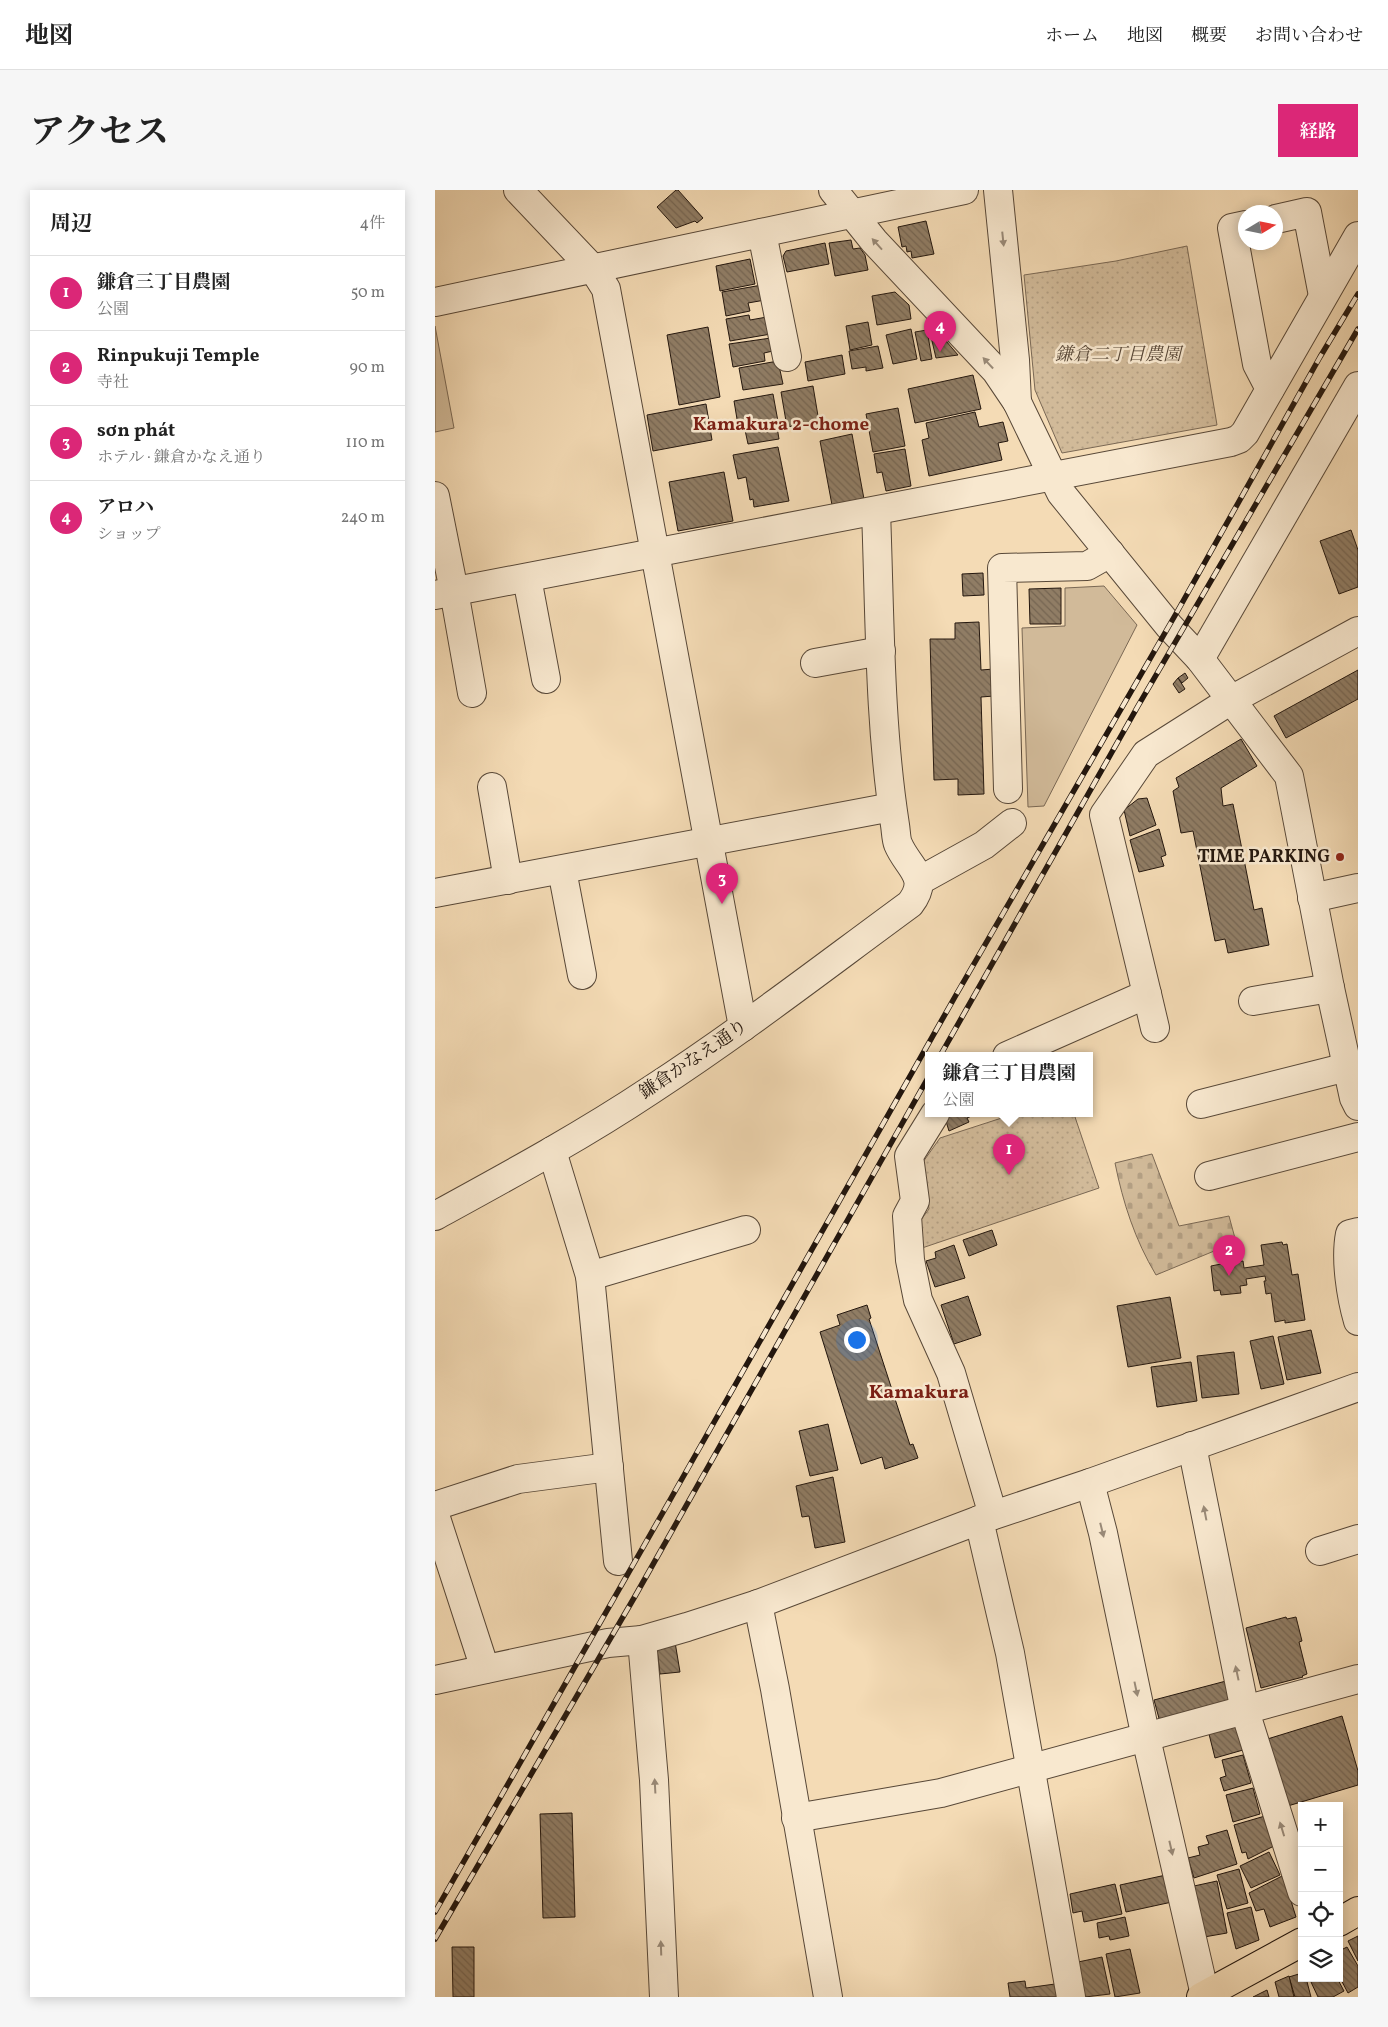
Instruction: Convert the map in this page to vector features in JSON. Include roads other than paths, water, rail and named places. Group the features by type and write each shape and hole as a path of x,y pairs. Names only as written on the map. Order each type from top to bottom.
{"main road":[{"path":"1343,1920 1358,1911"},
{"path":"1203,1996 1298,1944"}],"street":[{"path":"519,190 594,270 605,289 743,1027"},
{"path":"833,190 874,241 996,371 1017,402 1061,493 1169,626 1200,659 1289,776 1330,988 1351,1073 1354,1098 1358,1106"},
{"path":"435,302 594,270 964,190"},
{"path":"999,190 1015,360 1017,402"},
{"path":"1283,217 1307,212 1323,296"},
{"path":"1238,227 1232,228 1257,364 1270,389"},
{"path":"762,233 787,357"},
{"path":"445,593 1053,477 1239,439 1245,433 1358,236"},
{"path":"1200,659 1358,386"},
{"path":"435,496 445,593 472,692"},
{"path":"876,511 884,735 897,844 917,876 984,845 1011,824"},
{"path":"1008,789 1002,568 1087,566 1110,553"},
{"path":"527,578 546,679"},
{"path":"1155,1028 1104,815 1146,754 1231,700 1358,631"},
{"path":"815,663 881,651"},
{"path":"492,787 508,880"},
{"path":"435,892 562,870 892,807"},
{"path":"562,870 582,975"},
{"name":"鎌倉かなえ通り","path":"435,1216 552,1151 650,1091 743,1027 909,904 919,889 917,876"},
{"path":"1312,898 1358,888"},
{"path":"1253,1001 1330,988"},
{"path":"1016,1052 1147,994"},
{"path":"1201,1104 1351,1073"},
{"path":"933,1117 909,1156 915,1201 907,1216 910,1260 918,1300 951,1373 986,1518 1071,1997"},
{"path":"1209,1176 1358,1137"},
{"path":"552,1151 590,1276 618,1561"},
{"path":"590,1276 746,1230"},
{"path":"1358,1232 1350,1234 1348,1247 1354,1308 1358,1321"},
{"path":"435,1680 608,1643 642,1640 758,1604 986,1518 1090,1483 1358,1387"},
{"path":"1192,1446 1245,1711 1298,1879"},
{"path":"435,1506 518,1479 609,1466"},
{"path":"1090,1483 1103,1533 1203,1996"},
{"path":"435,1515 485,1669"},
{"path":"1321,1552 1358,1539"},
{"path":"758,1604 775,1689 828,1997"},
{"path":"642,1640 655,1780 664,1997"},
{"path":"796,1818 941,1793 1358,1679"}],"railway":[{"path":"435,1912 956,995 1177,612 1320,357 1358,294"},
{"path":"942,1052 1138,706 1358,329"},
{"path":"435,1939 634,1598 925,1083"}],"place":[{"name":"アロハ","path":"940,352"},
{"name":"TIME PARKING","path":"1340,857"},
{"name":"sơn phát","path":"722,904"},
{"name":"鎌倉三丁目農園","path":"1009,1175"},
{"name":"Rinpukuji Temple","path":"1229,1276"}],"district":[{"name":"Kamakura 2-chome","path":"781,425"},
{"name":"Kamakura","path":"919,1393"}],"park label":[{"name":"鎌倉二丁目農園","path":"1118,355"}]}
